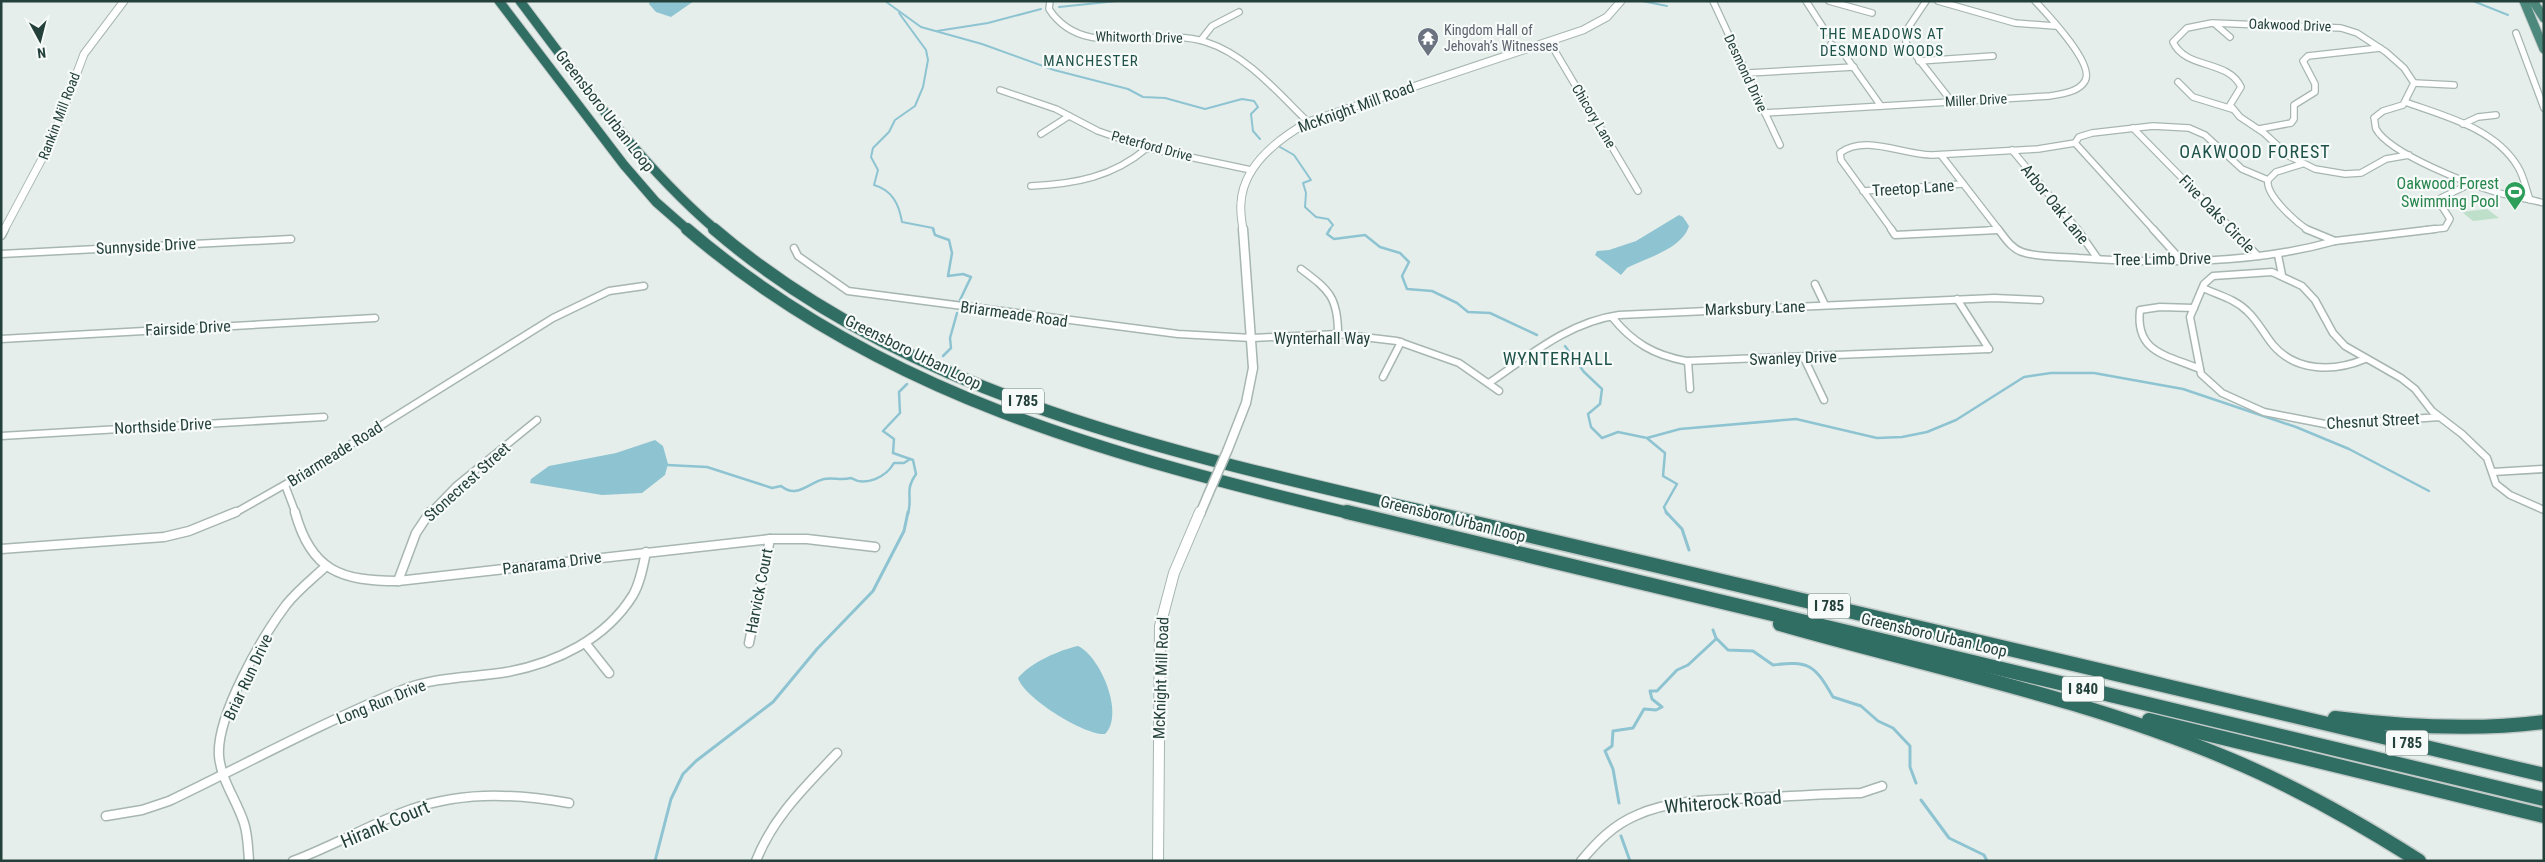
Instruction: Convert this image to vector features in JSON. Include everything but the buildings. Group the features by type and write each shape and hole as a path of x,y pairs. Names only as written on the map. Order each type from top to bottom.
{"highway":[{"name":"Greensboro Urban Loop","path":"499,1 626,168 667,213 720,258 807,318 878,357 1008,415 1150,462 1238,486 2544,799"},
{"name":"Greensboro Urban Loop","path":"520,1 644,161 681,200 719,234 778,278 840,316 908,352 990,388 1089,424 1229,465 2544,775"},
{"path":"2524,1 2543,48"},
{"path":"2533,1 2544,18"},
{"path":"2539,1 2544,12"},
{"path":"1622,578 2162,733 2225,757 2323,804 2419,861"},
{"path":"1976,679 2544,816"},
{"path":"2270,710 2383,724 2444,729 2500,728 2544,722"}],"street":[{"name":"Rankin Mill Road","path":"1,235 25,194 51,142 84,54 124,1"},
{"name":"Whitworth Drive","path":"1050,1 1049,9 1057,22 1083,35 1109,40 1170,37 1200,40 1224,48 1237,57 1308,122"},
{"name":"McKnight Mill Road","path":"1158,861 1160,626 1174,573 1242,417 1251,390 1254,366 1240,203 1251,170 1276,142 1308,122 1550,41 1599,22 1612,13 1621,1"},
{"name":"Desmond Drive","path":"1713,1 1780,144"},
{"path":"1806,1 1826,32"},
{"path":"1829,1 1872,13"},
{"path":"1926,1 1906,30 1906,43 1952,102"},
{"path":"1938,1 2016,23 2055,26"},
{"name":"Miller Drive","path":"1765,113 2050,96 2078,87 2088,74 2088,67 2035,1"},
{"path":"1200,40 1212,26 1239,12"},
{"path":"2215,24 2230,37"},
{"name":"Oakwood Drive","path":"2232,109 2230,102 2242,87 2238,79 2230,73 2184,56 2172,45 2174,40 2187,28 2215,24 2331,25 2356,32 2380,48 2409,72 2414,83"},
{"path":"2516,32 2544,108"},
{"name":"Chicory Lane","path":"1550,41 1638,191"},
{"path":"1831,44 1839,48 1881,106"},
{"path":"2259,129 2290,123 2294,119 2294,105 2315,92 2315,84 2304,61 2308,56 2380,48"},
{"path":"1920,61 1993,56"},
{"path":"1748,73 1854,67"},
{"path":"2178,82 2193,97 2232,109 2240,118 2259,129 2289,156 2302,164 2329,172 2349,174 2365,171 2386,158 2409,155"},
{"path":"2454,85 2414,83 2403,105 2378,114 2372,123 2384,140 2409,155 2472,183 2498,192 2544,203"},
{"path":"2537,89 2544,90"},
{"name":"Peterford Drive","path":"1000,90 1069,116 1098,131 1147,148 1251,170"},
{"path":"2404,102 2463,124 2487,137 2514,161 2530,200"},
{"path":"2463,124 2478,117 2496,115"},
{"path":"1041,134 1069,116"},
{"path":"1998,230 1896,235 1841,160 1840,154 1846,148 1877,146 1914,154 1941,155 2063,147 2075,143 2079,137 2085,134 2133,128 2175,126 2199,131 2242,169 2268,180"},
{"name":"Five Oaks Circle","path":"2133,128 2258,256"},
{"path":"2075,143 2181,260"},
{"path":"1030,186 1063,184 1097,178 1128,164 1147,148"},
{"name":"Arbor Oak Lane","path":"2012,150 2075,226 2098,259"},
{"name":"Tree Limb Drive","path":"1941,155 2010,246 2023,252 2098,259 2181,260 2278,255 2335,241 2444,228 2449,224 2450,219 2441,205 2441,198 2472,183"},
{"path":"2302,164 2276,172 2268,180 2267,185 2274,198 2300,225 2312,233 2335,241"},
{"name":"Treetop Lane","path":"1864,191 1963,184"},
{"name":"Sunnyside Drive","path":"1,254 291,239"},
{"name":"Briarmeade Road","path":"794,248 798,256 848,291 1118,328 1252,338"},
{"path":"2278,255 2282,275"},
{"path":"1301,269 1334,297 1339,315 1338,334"},
{"name":"Chesnut Street","path":"2440,417 2330,425 2314,424 2264,412 2222,393 2205,380 2200,369 2190,317 2203,288 2213,276 2263,272 2282,275 2302,286 2324,313 2333,333 2346,346 2401,378 2415,389 2440,417 2487,458 2496,484 2510,496 2544,510"},
{"path":"1815,284 1826,305"},
{"name":"Briarmeade Road","path":"1,549 164,537 229,517 285,485 561,313 615,291 644,286"},
{"path":"2203,288 2244,308 2254,316 2273,345 2291,360 2324,367 2353,365 2365,358"},
{"name":"Marksbury Lane","path":"1489,383 1562,334 1586,323 1612,316 1641,312 1958,299 2040,300"},
{"name":"Swanley Drive","path":"1612,316 1624,333 1637,344 1653,353 1688,361 1804,358 1990,349 1958,299"},
{"path":"2194,308 2157,306 2140,310 2139,322 2142,338 2148,345 2200,369"},
{"name":"Fairside Drive","path":"1,339 375,318"},
{"name":"Wynterhall Way","path":"1252,338 1338,334 1366,336 1400,342 1459,363 1499,391"},
{"path":"1383,377 1400,342"},
{"path":"1804,358 1824,400"},
{"path":"1688,361 1690,389"},
{"name":"Northside Drive","path":"1,436 324,417"},
{"name":"Stonecrest Street","path":"398,581 419,528 426,516 457,487 537,420"},
{"path":"2493,472 2544,469"},
{"name":"Panarama Drive","path":"285,485 290,494 304,542 314,558 324,568 347,578 368,582 398,581 770,539 807,539 875,546"},
{"name":"Harvick Court","path":"749,644 770,539"},
{"name":"Long Run Drive","path":"106,816 142,810 160,804 223,776 371,703 399,692 434,680 506,672 535,666 586,644 619,615 632,596 642,572 646,552"},
{"name":"Briar Run Drive","path":"249,861 244,823 223,776 219,753 223,731 242,682 279,615 297,592 324,568"},
{"path":"586,644 609,673"},
{"path":"756,861 762,845 780,816 837,753"},
{"name":"Whiterock Road","path":"1582,861 1611,829 1626,819 1657,807 1694,800 1861,793 1882,786"},
{"name":"Hirank Court","path":"293,861 336,845 401,813 466,796 512,794 569,803"}],"green space":[{"path":"2487,209 2499,218 2473,221 2462,212"}],"water":[{"path":"650,1 694,1 671,17 656,12 649,4"},
{"path":"1679,215 1683,217 1689,226 1679,241 1662,252 1627,268 1621,275 1595,255 1597,251 1609,250 1636,241"},
{"path":"655,440 663,446 668,464 665,475 642,493 602,495 530,483 531,479 549,466 616,453"},
{"path":"1078,646 1094,661 1107,686 1112,713 1110,725 1105,734 1084,729 1056,714 1031,695 1018,678 1023,672 1045,658"}],"waterway":[{"path":"885,1 921,27 982,44 1054,70 1128,89 1143,97 1165,98 1205,109 1242,99 1254,101 1258,107 1251,114 1253,131 1260,139"},
{"path":"1059,7 1117,1"},
{"path":"1642,1 1667,6"},
{"path":"2473,1 2508,15"},
{"path":"937,31 988,23 1041,9"},
{"path":"899,13 926,50 928,60 923,87 915,106 895,120 889,132 873,148 871,157 878,170 874,185 886,190 894,199 902,222 933,228 934,230"},
{"path":"1280,147 1294,155 1311,180 1303,183 1306,193 1305,207 1316,217 1328,219 1333,225 1329,230"},
{"path":"933,229 935,235 949,240 952,253 948,276 963,274 971,277 960,300"},
{"path":"1330,229 1327,234 1334,239 1365,235 1380,247 1400,253 1409,262 1402,276 1407,289 1432,291 1457,303 1468,312 1490,313 1537,335"},
{"path":"943,356 951,348 950,338 957,313"},
{"path":"1565,346 1584,372 1602,389 1600,404 1588,414 1591,427 1602,438 1618,432 1647,438 1680,429 1796,419 1877,438 1902,437 1927,432 1956,420 2024,377 2051,373 2094,373 2183,389 2296,427 2349,449 2429,491"},
{"path":"907,384 899,392 900,413 883,431 894,439 893,453 913,460 916,474 910,485 908,514"},
{"path":"1648,439 1665,453 1663,476 1677,484 1664,507 1666,512"},
{"path":"667,465 707,467 772,488 781,486 787,490 797,491 824,479 851,478 857,481 869,481 886,473 894,463 904,463 910,459"},
{"path":"655,861 671,799 683,774 696,761 773,702 817,649 873,591 904,531 908,512"},
{"path":"1666,512 1682,529 1689,550"},
{"path":"1713,630 1716,638 1728,650 1753,651 1773,665 1795,664 1810,668 1821,678 1833,697 1861,706 1878,721 1893,728 1910,746 1910,767 1916,783"},
{"path":"1619,803 1613,769 1605,751 1612,746 1613,731 1633,728 1644,709 1656,710 1662,707 1652,699 1650,691 1657,691 1677,670 1688,665 1716,639"},
{"path":"1921,800 1949,838 1984,855 1987,861"},
{"path":"1621,836 1630,861"}],"place":[{"name":"Kingdom Hall of Jehovah’s Witnesses","path":"1428,57"},
{"name":"Oakwood Forest Swimming Pool","path":"2515,211"}],"district":[{"name":"THE MEADOWS AT DESMOND WOODS","path":"1882,42"},
{"name":"MANCHESTER","path":"1091,61"},
{"name":"OAKWOOD FOREST","path":"2255,151"},
{"name":"WYNTERHALL","path":"1558,358"}]}
